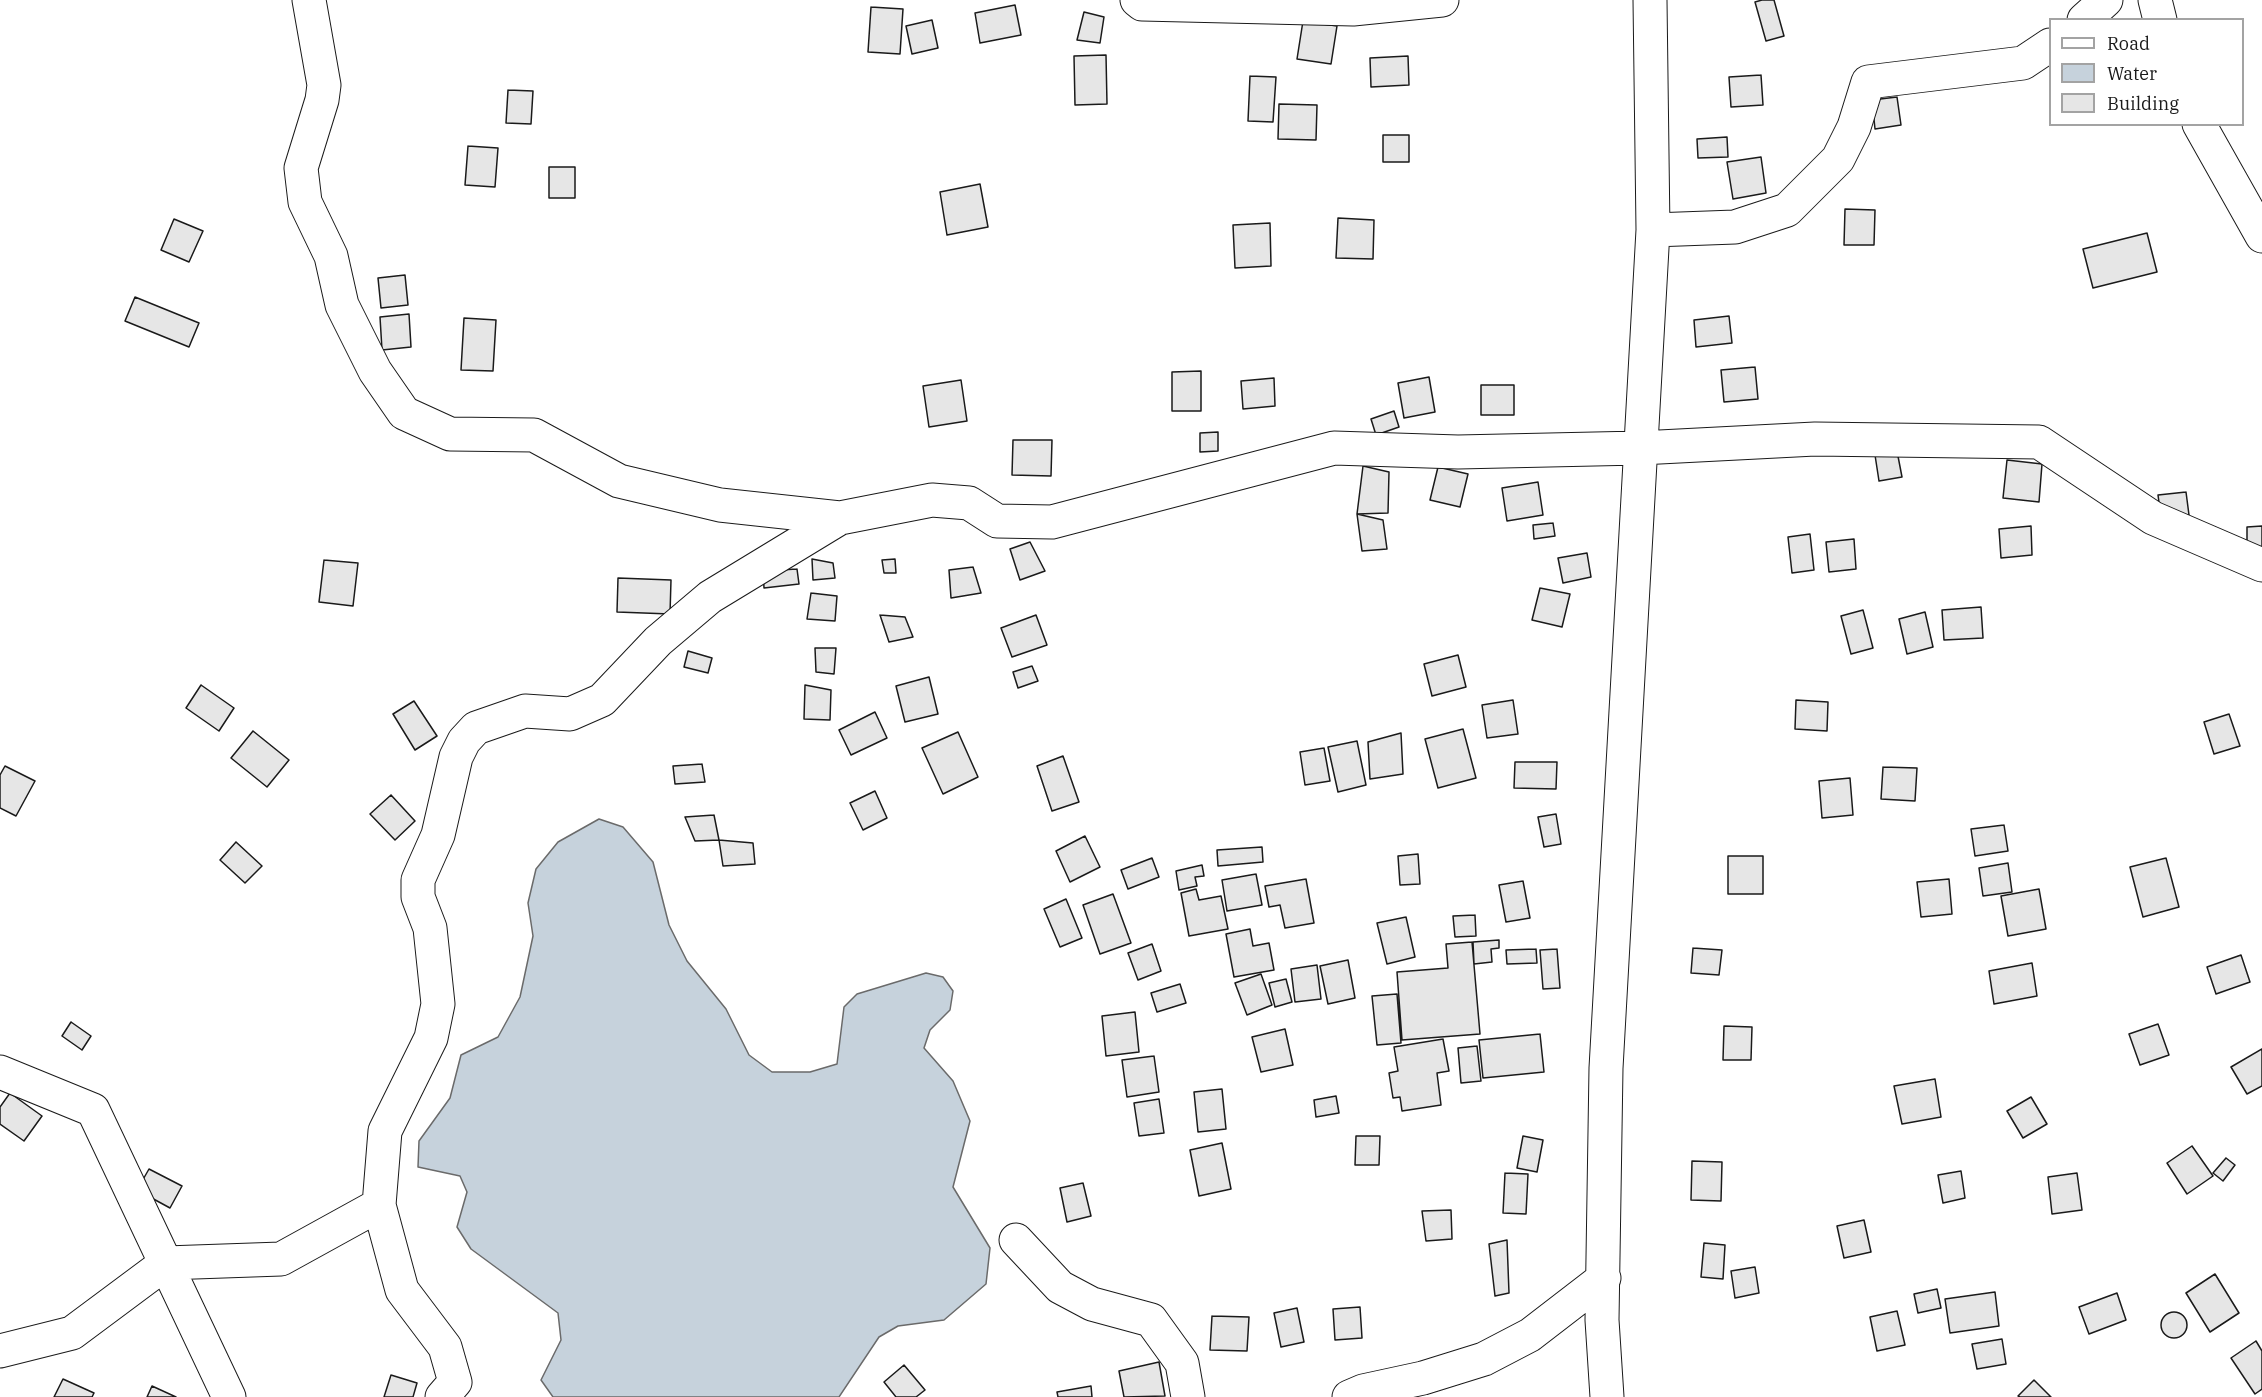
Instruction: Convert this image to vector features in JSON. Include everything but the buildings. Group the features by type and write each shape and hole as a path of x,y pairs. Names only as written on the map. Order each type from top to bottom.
{"street":[{"path":"309,0 324,85 322,100 302,168 305,202 331,255 342,305 375,371 404,413 450,434 534,435 619,481 720,505 840,518 932,500 969,503 997,521 1052,522 1334,448 1458,452 1640,448 1815,439 2039,442 2153,518 2262,565"},
{"path":"1137,0 1142,4 1353,9 1442,0"},
{"path":"1607,1397 1602,1320 1606,1068 1653,230 1650,0"},
{"path":"2087,18 2106,0"},
{"path":"2155,0 2160,18"},
{"path":"1653,230 1735,227 1787,210 1838,159 1854,127 1868,82 2022,63 2049,46"},
{"path":"2200,126 2262,236"},
{"path":"442,1397 455,1382 444,1347 402,1290 379,1205 386,1131 431,1038 438,1004 430,928 418,897 418,880 438,835 456,757 464,741 476,728 525,711 570,714 602,699 658,640 710,597 840,518"},
{"path":"0,1072 93,1110 229,1397"},
{"path":"0,1351 72,1333 166,1263 282,1259 379,1205"},
{"path":"1016,1240 1060,1287 1092,1304 1151,1320 1182,1364 1188,1397"},
{"path":"1349,1397 1363,1391 1424,1378 1484,1359 1530,1335 1604,1278"}],"water":[{"path":"599,819 623,827 653,862 669,925 687,961 726,1009 749,1055 772,1072 810,1072 837,1064 844,1007 857,994 926,973 943,977 953,991 950,1010 930,1030 924,1048 953,1081 970,1121 953,1187 990,1248 986,1284 944,1320 898,1326 879,1337 839,1397 553,1397 541,1380 561,1340 558,1313 471,1249 457,1227 467,1192 460,1176 418,1167 419,1141 450,1098 461,1055 498,1037 520,997 533,936 528,903 536,869 558,842"}]}
